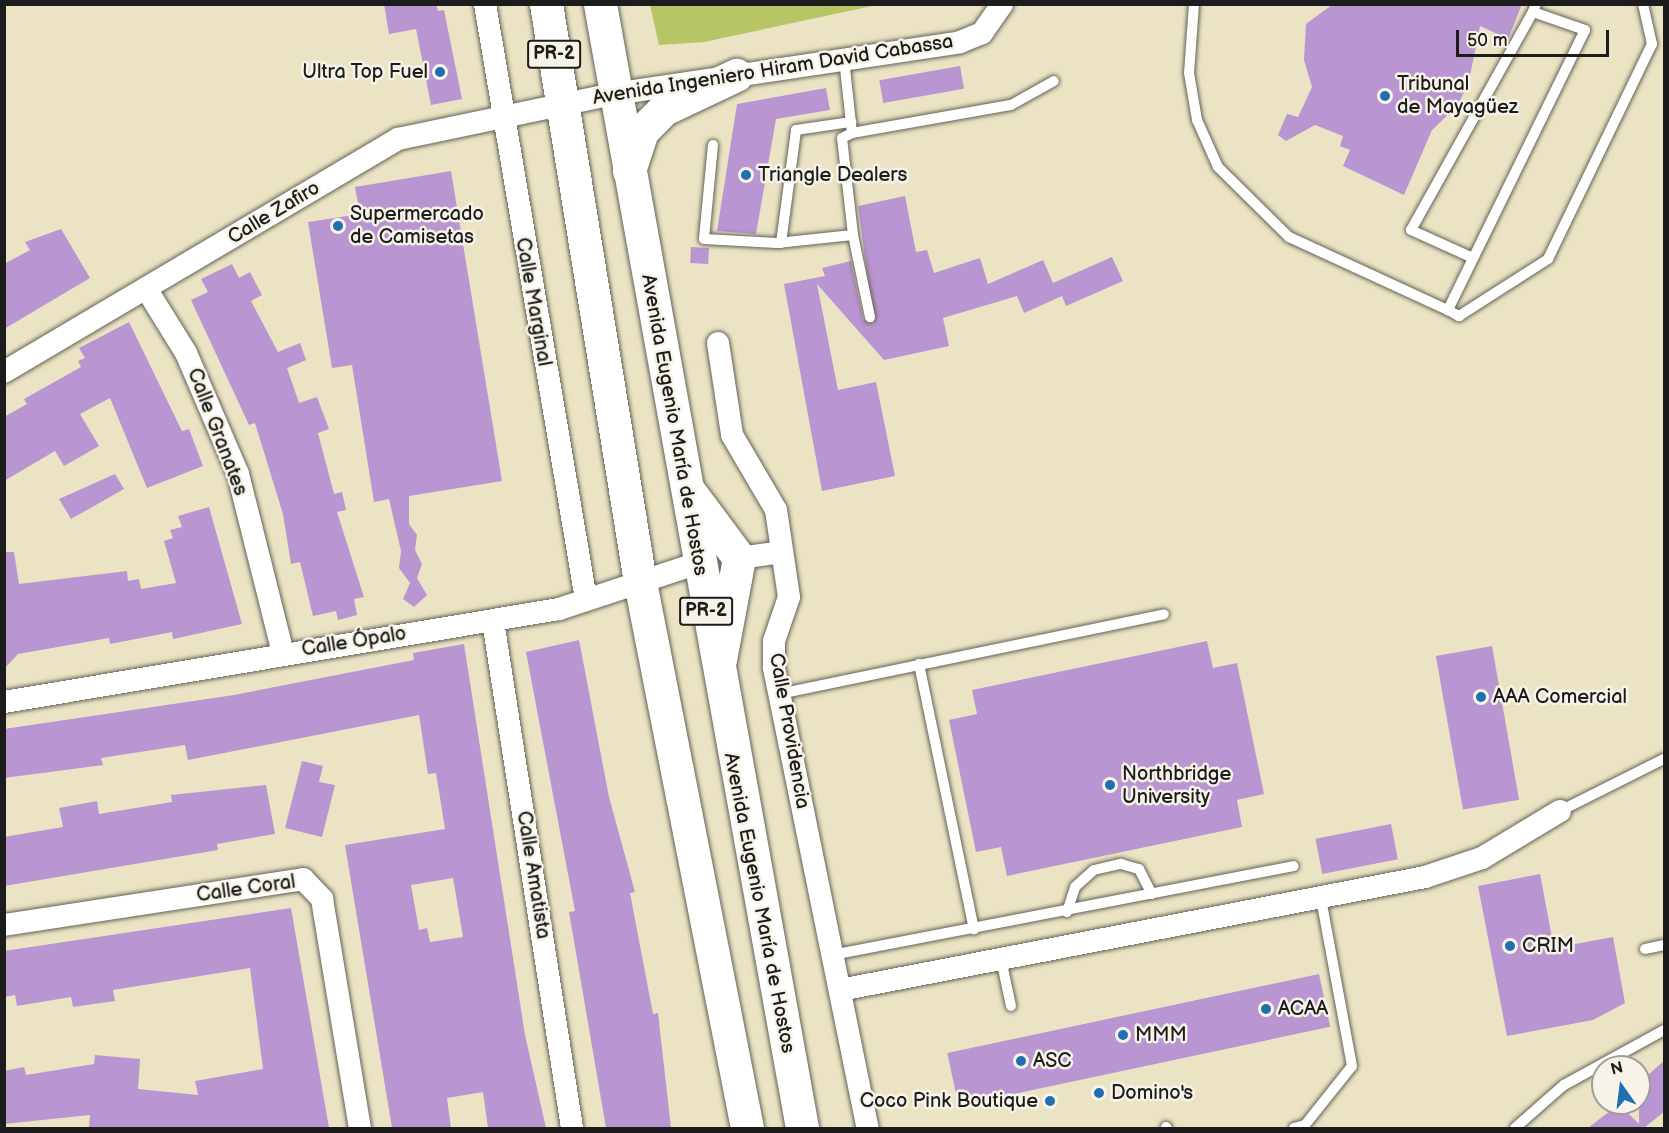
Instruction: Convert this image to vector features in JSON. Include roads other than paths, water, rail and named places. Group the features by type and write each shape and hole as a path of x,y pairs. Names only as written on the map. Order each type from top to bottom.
{"highway":[{"name":"PR-2","path":"546,4 640,582 747,1128"},
{"name":"Avenida Eugenio María de Hostos","path":"600,4 717,674 802,1128"},
{"path":"629,173 642,131 664,110 736,75"},
{"path":"686,487 739,558 717,674"}],"street":[{"name":"Calle Marginal","path":"485,4 500,114 586,599"},
{"name":"Avenida Ingeniero Hiram David Cabassa","path":"562,103 967,40 992,24 1002,4"},
{"name":"Calle Zafiro","path":"4,372 147,290 398,138 500,114 562,103"},
{"name":"Calle Granates","path":"147,290 186,352 238,474 283,653"},
{"name":"Calle Providencia","path":"718,343 732,435 776,510 789,597 774,641 779,694 868,1128"},
{"path":"739,558 782,552"},
{"name":"Calle Ópalo","path":"4,702 283,653 493,621 586,599 698,563"},
{"name":"Calle Amatista","path":"493,621 572,1128"},
{"path":"840,990 1425,877 1482,858 1560,811"},
{"name":"Calle Coral","path":"4,925 303,879 322,899 360,1128"}],"lane":[{"path":"1194,4 1189,74 1197,120 1218,167 1289,237 1459,316 1548,259 1652,44 1643,4"},
{"path":"1448,310 1585,30 1535,8 1411,230 1473,258"},
{"path":"844,59 851,127 842,138 853,235 870,317"},
{"path":"781,243 796,130 851,127 1011,105 1054,81"},
{"path":"713,145 705,239 781,243 853,235"},
{"path":"779,694 1164,614"},
{"path":"919,664 974,929"},
{"path":"1560,811 1665,759"},
{"path":"1067,912 1075,887 1094,870 1121,864 1139,869 1152,894"},
{"path":"832,955 1067,912 1293,866"},
{"path":"1294,1128 1305,1125 1352,1066 1321,898"},
{"path":"1645,949 1665,945"},
{"path":"1001,959 1011,1006"},
{"path":"1515,1128 1564,1085 1665,1030"}],"place":[{"name":"Ultra Top Fuel","path":"440,72"},
{"name":"Tribunal de Mayagüez","path":"1385,96"},
{"name":"Triangle Dealers","path":"746,175"},
{"name":"Supermercado de Camisetas","path":"338,226"},
{"name":"AAA Comercial","path":"1481,697"},
{"name":"Northbridge University","path":"1110,785"},
{"name":"CRIM","path":"1510,946"},
{"name":"ACAA","path":"1266,1009"},
{"name":"MMM","path":"1123,1035"},
{"name":"ASC","path":"1021,1061"},
{"name":"Domino's","path":"1099,1093"},
{"name":"Coco Pink Boutique","path":"1050,1101"}]}
